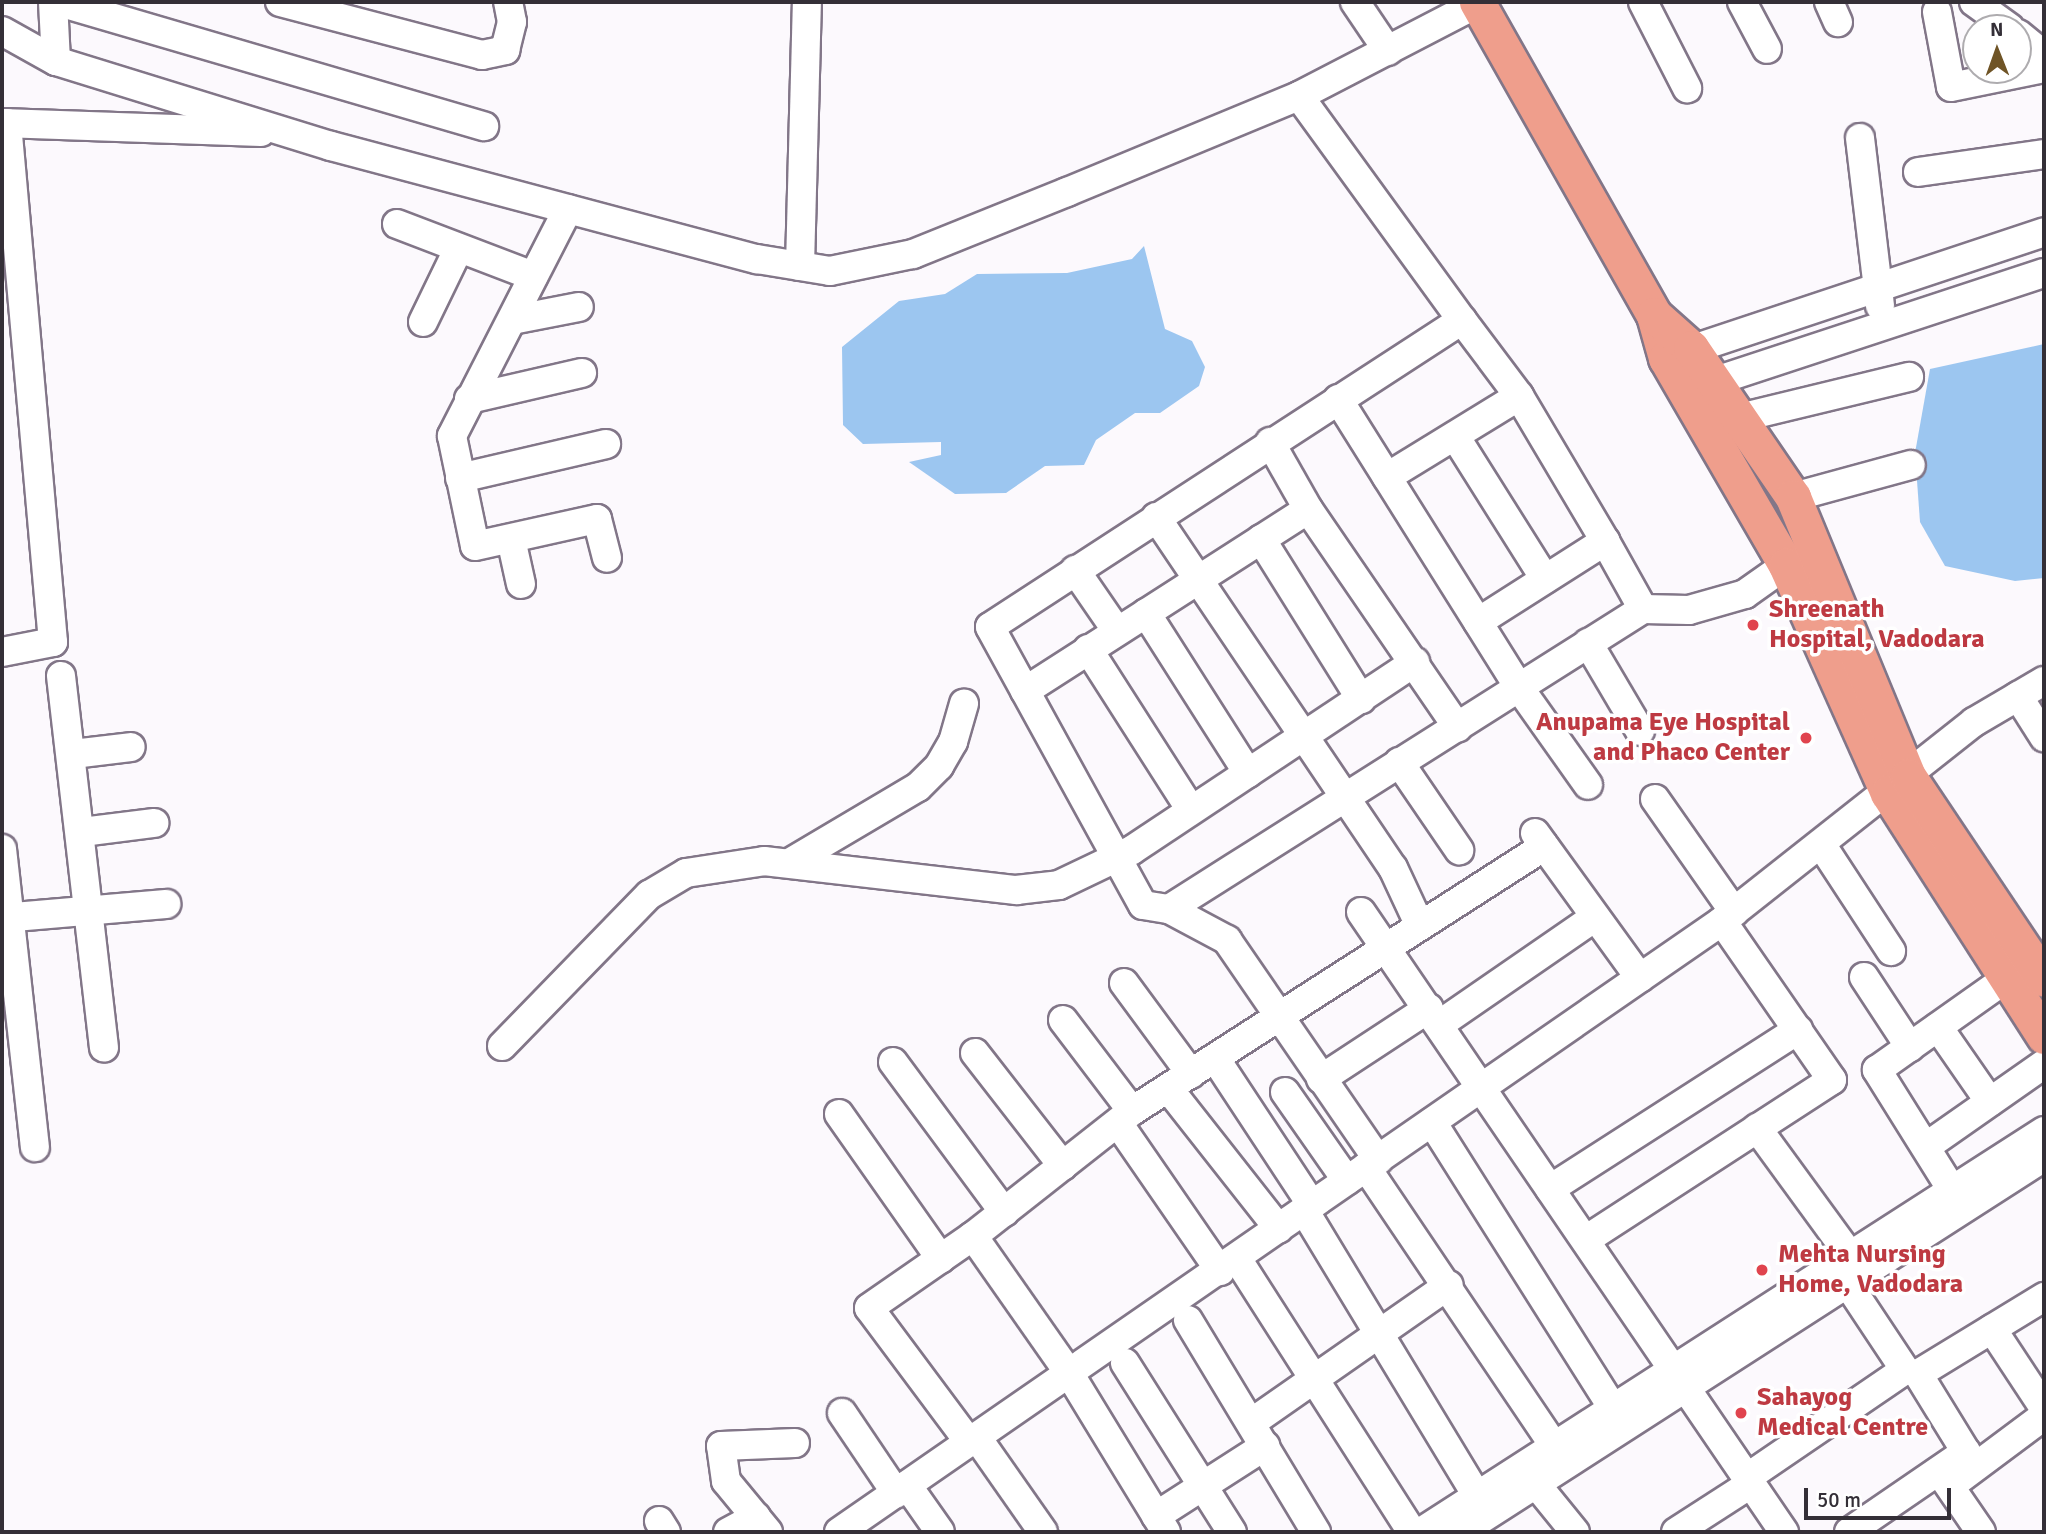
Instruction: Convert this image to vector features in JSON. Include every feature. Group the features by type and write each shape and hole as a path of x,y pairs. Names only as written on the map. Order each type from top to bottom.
{"main road":[{"path":"1479,2 1654,315 1699,386 1786,565 1898,784 2007,978 2044,1036"},
{"path":"1699,386 1739,418 1793,497 1898,784 2044,979"}],"street":[{"path":"52,2 56,61"},
{"path":"59,2 484,126"},
{"path":"280,2 482,55 505,50 511,30 508,2"},
{"path":"800,266 807,2"},
{"path":"1355,2 1388,51"},
{"path":"2,32 56,61 299,133 331,146 757,259 830,271 912,254 1299,96 1479,2"},
{"path":"1643,2 1688,88"},
{"path":"1742,2 1767,49"},
{"path":"1974,2 1991,14"},
{"path":"1937,12 1951,87 2044,68"},
{"path":"1299,96 1519,396 1643,609"},
{"path":"2,652 53,642 4,123 299,133"},
{"path":"1860,138 1883,327"},
{"path":"1918,172 2044,154"},
{"path":"568,209 452,436 475,546 597,519 607,558"},
{"path":"397,224 533,276"},
{"path":"1679,353 2044,232"},
{"path":"423,322 459,248"},
{"path":"1699,386 2044,273"},
{"path":"512,320 579,307"},
{"path":"1364,1169 1321,1079 1227,940 1169,909 1143,905 990,626 1462,320"},
{"path":"469,399 582,373"},
{"path":"1739,418 1909,377"},
{"path":"1387,477 1519,396"},
{"path":"1338,399 1518,686 1588,785"},
{"path":"1455,436 1545,579"},
{"path":"1270,442 1308,509 1458,728"},
{"path":"460,478 606,444"},
{"path":"1793,497 1911,465"},
{"path":"1025,691 1308,509"},
{"path":"1156,517 1201,578 1394,868 1420,926"},
{"path":"511,539 521,584"},
{"path":"1261,539 1361,699"},
{"path":"1478,622 1605,541"},
{"path":"1169,909 1643,609 1689,610 1745,594 1786,565"},
{"path":"1076,570 1117,631"},
{"path":"1146,613 1248,773"},
{"path":"1588,643 1640,731"},
{"path":"1088,649 1191,810"},
{"path":"502,1046 649,895 669,880 743,863 791,862 1016,890 1059,885 1117,858 1415,662"},
{"path":"61,676 82,832 104,1048"},
{"path":"842,1531 1728,917 1974,722 2044,681"},
{"path":"2018,696 2044,737"},
{"path":"791,862 918,787 939,766 953,742 964,704"},
{"path":"72,754 131,747"},
{"path":"1399,762 1460,850"},
{"path":"1587,1239 1832,1080 1798,1030 1655,799"},
{"path":"82,832 154,823"},
{"path":"1043,1532 869,1307 973,1236 1125,1117 1420,926 1540,840 1640,978"},
{"path":"1821,844 1891,951"},
{"path":"2,849 5,917 35,1147"},
{"path":"5,917 166,904"},
{"path":"1361,912 1483,1088 1549,1189 1587,1239 1637,1321 1680,1377 1784,1532"},
{"path":"1321,1079 1434,1016 1595,917"},
{"path":"1864,977 1910,1047"},
{"path":"1952,1190 1927,1146 1877,1070 2007,978"},
{"path":"1124,983 1180,1081 1279,1229"},
{"path":"1063,1020 1125,1117 1229,1265 1316,1378 1412,1532"},
{"path":"1938,1027 1990,1102"},
{"path":"1549,1189 1798,1030"},
{"path":"975,1053 1063,1166"},
{"path":"1214,1058 1308,1208 1377,1336 1477,1496"},
{"path":"892,1062 1004,1212"},
{"path":"1927,1146 2044,1064"},
{"path":"1285,1093 1364,1169 1449,1285 1555,1447"},
{"path":"839,1114 941,1259"},
{"path":"1432,1122 1613,1408"},
{"path":"1676,1532 1905,1370 1758,1128"},
{"path":"1461,1532 1530,1476 1844,1267 1952,1190 2044,1131"},
{"path":"1844,1267 2044,1157"},
{"path":"973,1236 1069,1373 1161,1524 1316,1378 1449,1285"},
{"path":"1944,1478 1966,1452 1918,1374 2044,1297"},
{"path":"1188,1320 1316,1532"},
{"path":"1852,1532 2041,1423 1992,1329"},
{"path":"1125,1363 1232,1532"},
{"path":"1420,1532 1477,1496 1530,1476 1555,1447 1613,1408 1680,1377"},
{"path":"842,1413 901,1489 940,1532"},
{"path":"728,1532 762,1525 726,1480 721,1446 795,1443"},
{"path":"1530,1476 1575,1532"},
{"path":"1944,1478 1982,1532"}],"water":[{"path":"1144,246 1165,329 1192,341 1205,367 1199,386 1160,413 1135,413 1096,440 1084,465 1045,466 1006,493 955,494 909,462 941,455 941,442 863,444 843,425 842,347 899,301 945,294 977,274 1067,273 1132,259"},
{"path":"2044,344 2044,578 2015,581 1945,566 1920,522 1915,453 1930,369"}],"place":[{"name":"Shreenath Hospital, Vadodara","path":"1753,625"},
{"name":"Anupama Eye Hospital and Phaco Center","path":"1806,738"},
{"name":"Mehta Nursing Home, Vadodara","path":"1762,1270"},
{"name":"Sahayog Medical Centre","path":"1741,1413"}]}
